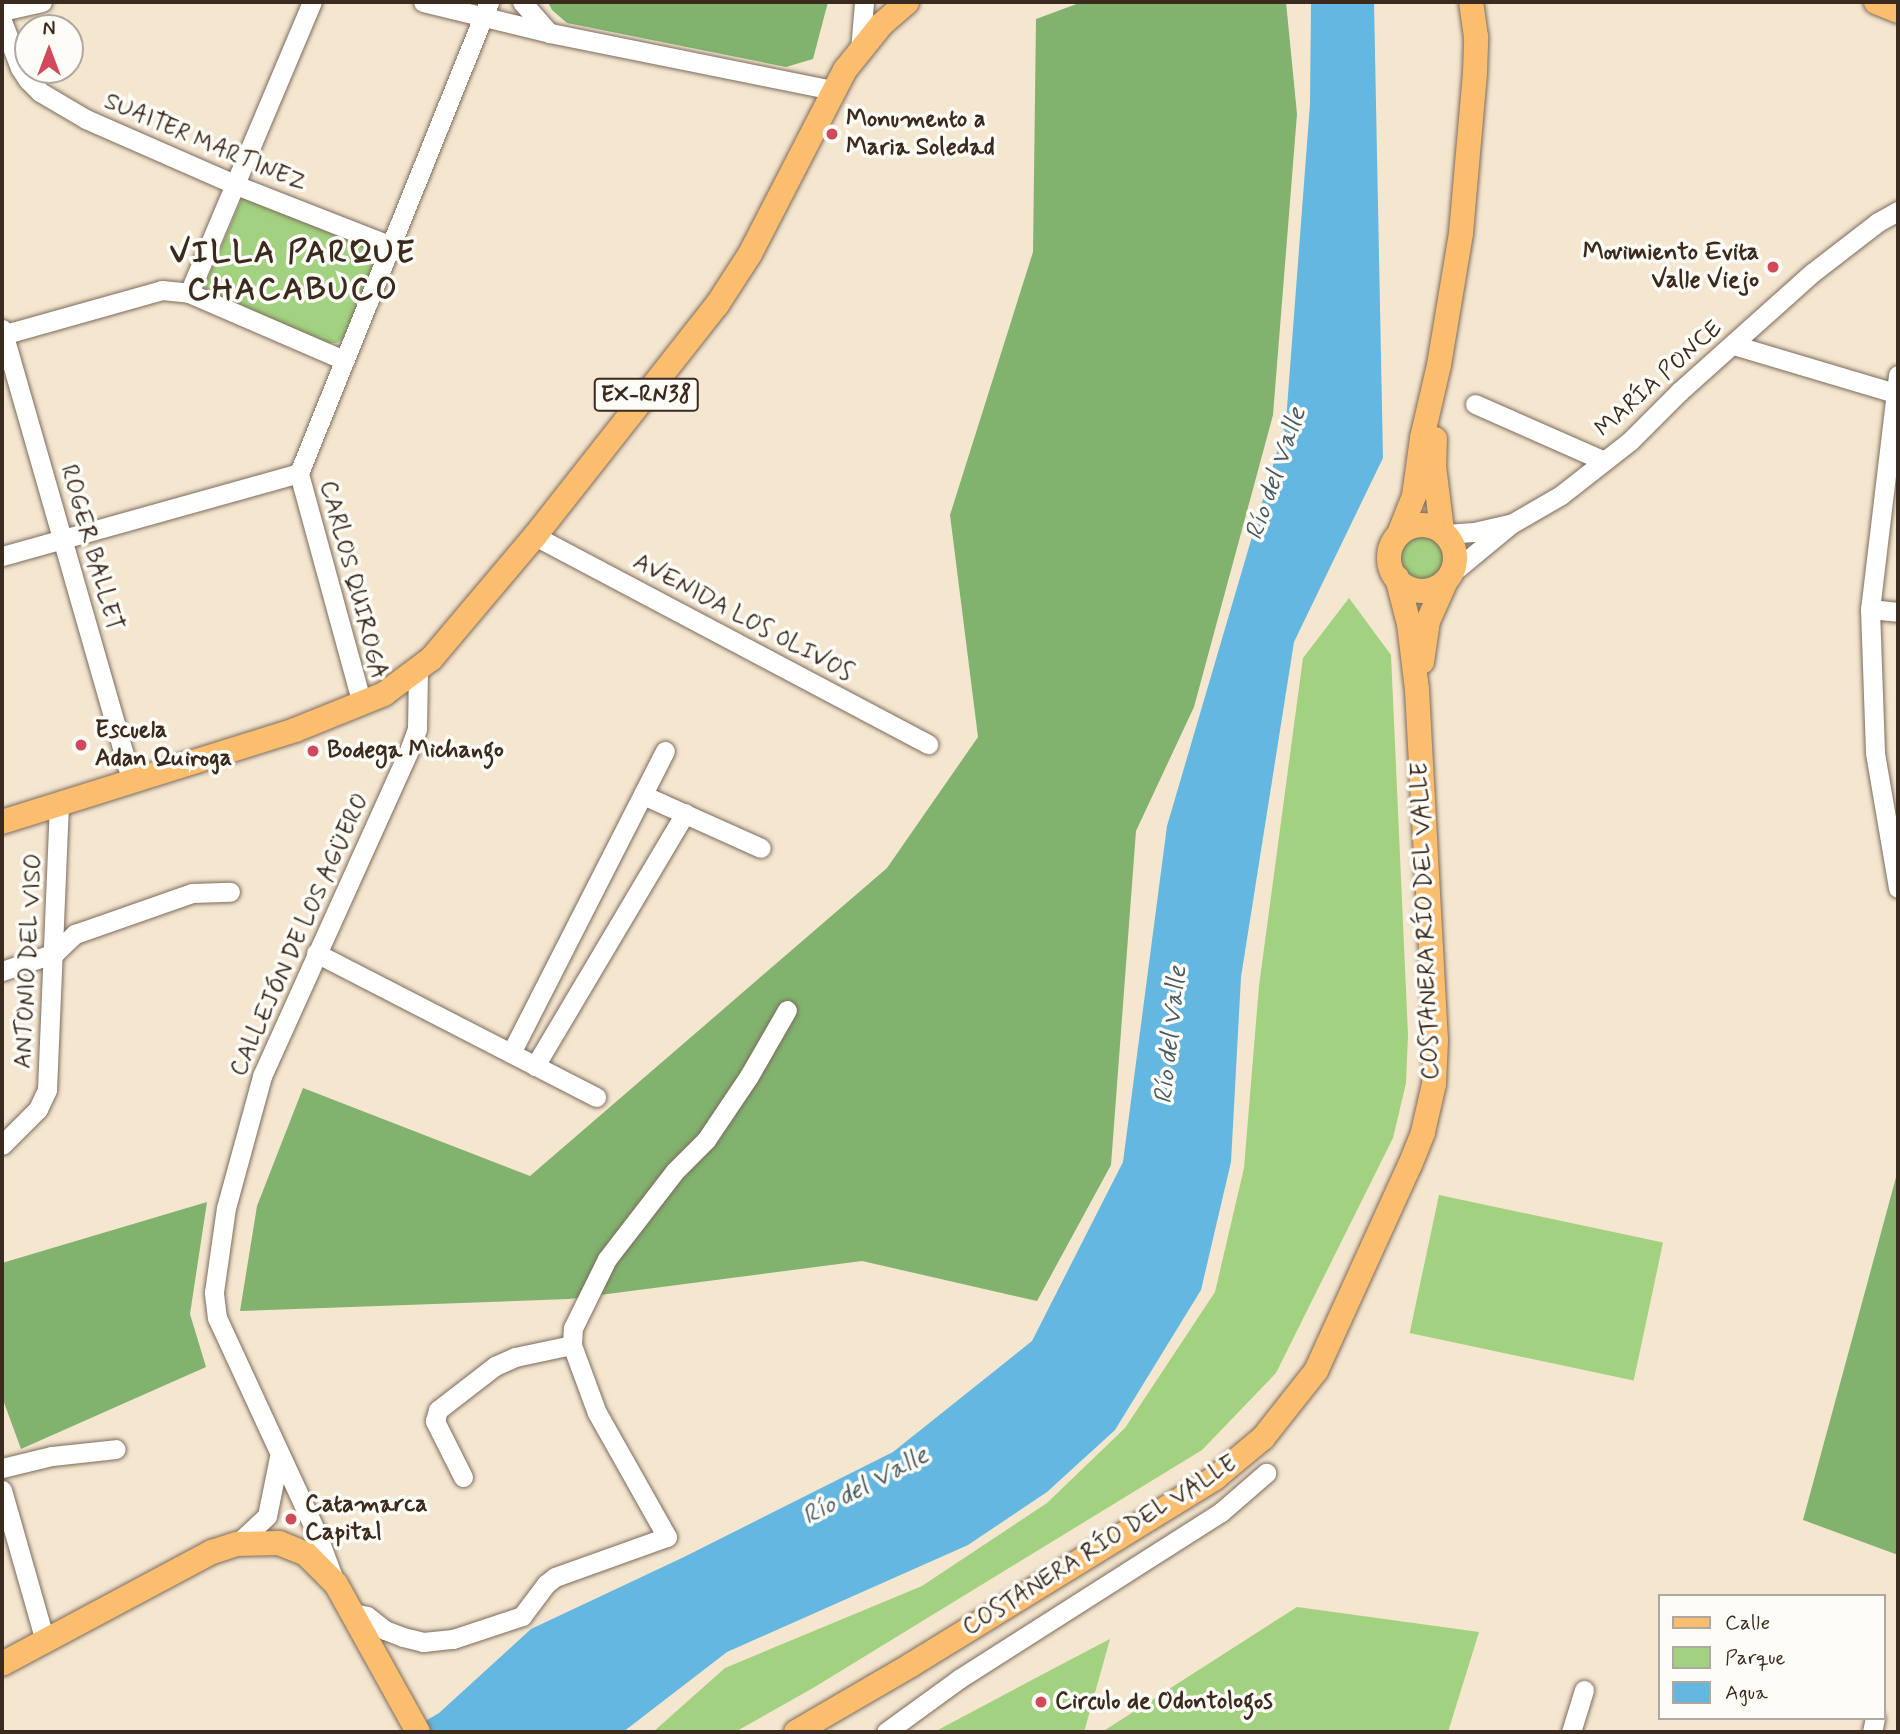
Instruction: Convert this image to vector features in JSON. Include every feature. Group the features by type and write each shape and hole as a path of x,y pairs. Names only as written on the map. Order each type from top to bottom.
{"main road":[{"name":"EX-RN38","path":"2,822 295,730 384,694 418,671 446,645 535,536 732,283 775,206 833,90 860,50 907,2"},
{"path":"1437,376 1434,466 1443,532 1455,549 1450,576 1428,591 1418,591 1397,578 1390,565 1389,555 1414,496 1422,438 1437,376 1461,233 1475,73 1476,37 1471,2"},
{"path":"1876,2 1898,10"},
{"path":"1399,534 1419,524 1443,532"},
{"name":"COSTANERA RÍO DEL VALLE","path":"1418,690 1428,621 1450,576"},
{"name":"COSTANERA RÍO DEL VALLE","path":"796,1732 922,1658 1216,1477 1263,1438 1316,1371 1410,1165 1423,1132 1434,1084 1436,1041 1418,690 1408,617 1397,578"},
{"path":"2,1664 212,1552 237,1544 279,1544 306,1554 336,1584 418,1732"}],"street":[{"path":"2,11 42,2"},
{"path":"189,293 312,2"},
{"path":"423,2 467,10 486,10 550,33 833,90"},
{"path":"522,2 550,33"},
{"path":"860,50 864,2"},
{"name":"CARLOS QUIROGA","path":"362,704 299,474 486,10"},
{"name":"SUAITER MARTINEZ","path":"2,21 20,68 40,92 86,119 236,184 392,246"},
{"name":"MARÍA PONCE","path":"1450,576 1511,524 1561,495 1604,461 1812,274 1878,222 1898,211"},
{"path":"2,333 162,290 189,293 344,360"},
{"name":"ROGER BALLET","path":"2,333 132,781"},
{"path":"1734,345 1897,388 1870,609 1875,753 1898,888"},
{"path":"1475,404 1604,461"},
{"path":"2,556 299,474"},
{"name":"MARÍA PONCE","path":"1443,532 1474,532 1511,524"},
{"name":"AVENIDA LOS OLIVOS","path":"535,536 928,744"},
{"path":"1870,609 1898,612"},
{"name":"CALLEJÓN DE LOS AGÜERO","path":"336,1584 317,1534 279,1457 217,1318 214,1292 226,1208 262,1076 410,748 417,729 418,671"},
{"path":"511,1053 665,751"},
{"path":"643,795 761,848"},
{"name":"ANTONIO DEL VISO","path":"2,1145 38,1109 47,1090 55,953 59,804"},
{"path":"535,1066 685,813"},
{"path":"2,971 55,953 75,934 192,893 230,892"},
{"path":"316,953 596,1097"},
{"path":"352,1613 367,1616 385,1630 403,1637 435,1642 453,1639 522,1616 546,1584 555,1577 667,1538 597,1413 572,1345 573,1328 607,1259 675,1171 711,1133 749,1076 787,1010"},
{"path":"463,1477 435,1421 438,1410 495,1366 516,1357 572,1345"},
{"path":"2,1468 52,1456 116,1449"},
{"path":"237,1544 267,1516 275,1490 279,1457"},
{"path":"886,1732 959,1679 1221,1512 1266,1474"},
{"path":"2,1490 45,1641"},
{"path":"1571,1732 1584,1690"}],"green space":[{"path":"548,2 828,2 813,59 786,67 567,23 552,10"},
{"path":"1082,2 1286,2 1297,114 1273,415 1194,707 1136,831 1111,1165 1037,1301 862,1261 569,1299 240,1311 257,1206 303,1088 530,1176 887,868 978,737 950,515 1033,252 1036,19"},
{"path":"243,196 373,246 377,252 376,260 343,339 337,343 327,343 206,291 206,282"},
{"path":"1423,531 1442,539 1450,558 1442,577 1423,585 1404,577 1396,558 1404,539"},
{"path":"1349,598 1391,655 1408,1035 1406,1083 1393,1138 1276,1373 1202,1450 813,1688 735,1732 653,1732 725,1668 922,1586 1047,1503 1125,1428 1215,1292 1244,1168 1259,986 1303,658"},
{"path":"1898,1170 1898,1555 1803,1520"},
{"path":"1439,1195 1663,1243 1634,1381 1410,1333"},
{"path":"207,1202 190,1314 206,1367 21,1449 2,1397 2,1263"},
{"path":"1297,1607 1479,1632 1448,1732 1102,1732"},
{"name":"Circulo de Odontologos","path":"1110,1639 1084,1732 934,1732 1047,1672"}],"water":[{"name":"Río del Valle","path":"1311,2 1374,2 1383,458 1294,642 1241,977 1231,1162 1201,1290 1115,1430 1047,1492 968,1545 727,1652 623,1732 407,1732 439,1713 531,1629 684,1557 893,1452 1032,1341 1123,1162 1167,826 1286,421 1310,104"}],"place":[{"name":"Monumento a Maria Soledad","path":"832,134"},
{"name":"Movimiento Evita Valle Viejo","path":"1773,267"},
{"name":"Escuela Adan Quiroga","path":"81,745"},
{"name":"Bodega Michango","path":"313,751"},
{"name":"Catamarca Capital","path":"291,1519"},
{"name":"Circulo de Odontologos","path":"1041,1702"}],"district":[{"name":"VILLA PARQUE CHACABUCO","path":"293,272"}]}
